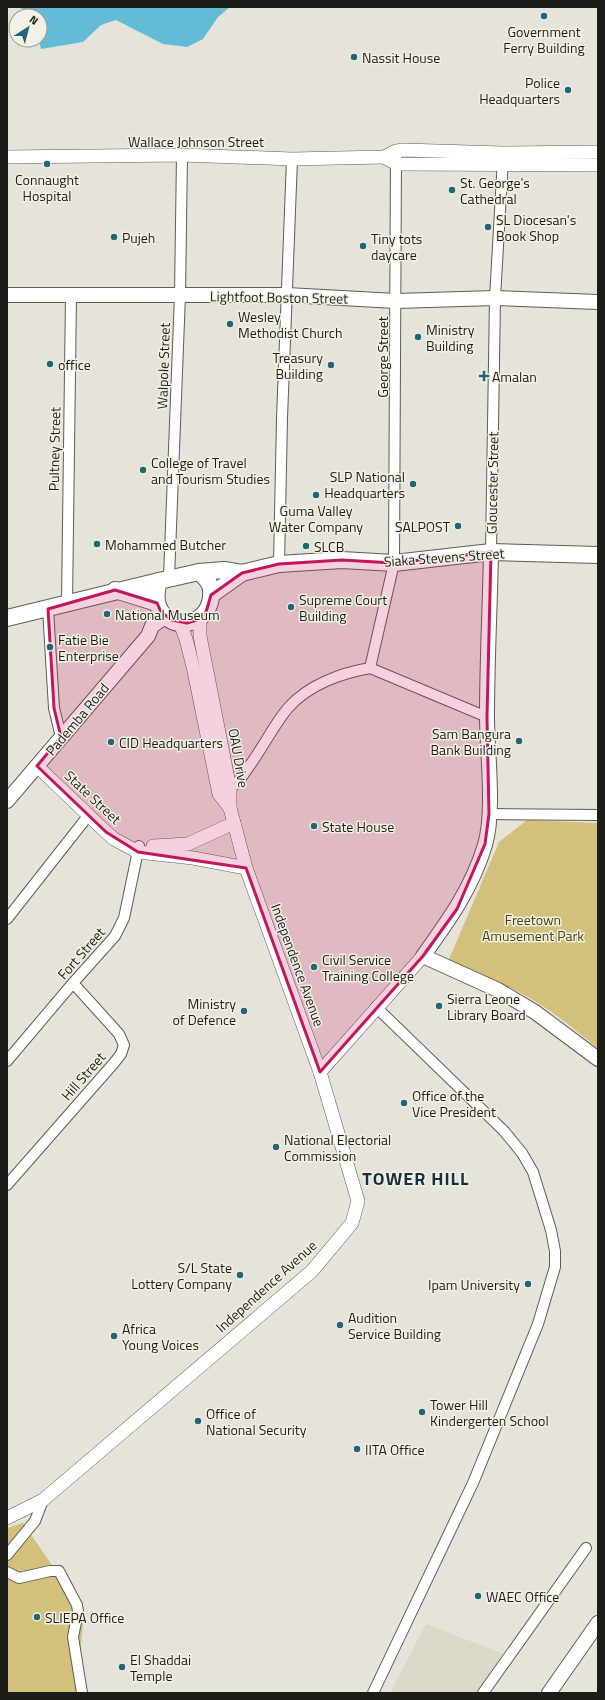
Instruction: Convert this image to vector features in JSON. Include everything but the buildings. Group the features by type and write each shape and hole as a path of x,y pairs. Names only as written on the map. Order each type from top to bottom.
{"main road":[{"name":"Lightfoot Boston Street","path":"7,295 286,295 396,300 495,298 598,302"},
{"name":"Siaka Stevens Street","path":"211,595 242,573 279,564 342,560 394,563 491,552 598,555"},
{"name":"Gloucester Street","path":"423,956 457,909 475,874 485,844 489,814 487,717 491,552"},
{"name":"Siaka Stevens Street","path":"199,572 224,570 242,573"},
{"path":"7,618 48,609 115,590 199,572 207,579 211,587 211,595 206,612 200,619 187,624 180,623 161,609 115,590"},
{"path":"161,609 156,594 164,579"},
{"name":"Pademba Road","path":"7,801 148,636 147,620 161,609"},
{"path":"423,956 498,990 535,1012 598,1059"},
{"path":"549,1693 598,1623"}],"street":[{"name":"Wallace Johnson Street","path":"503,159 598,152"},
{"name":"Wallace Johnson Street","path":"7,157 182,155 292,159 392,157 503,159 598,166"},
{"name":"Walpole Street","path":"164,579 180,295 182,155"},
{"name":"George Street","path":"370,668 394,563 396,300 392,157"},
{"path":"279,564 286,295 292,159"},
{"name":"Gloucester Street","path":"491,552 495,298 503,159"},
{"name":"Pultney Street","path":"67,604 71,295"},
{"path":"48,609 54,708 61,738"},
{"name":"OAU Drive","path":"200,619 200,636 225,791"},
{"name":"OAU Drive","path":"180,623 186,639 230,808"},
{"path":"225,791 251,764 289,708 302,696 337,677 370,668 487,717"},
{"name":"State Street","path":"37,766 114,839 136,848 246,868"},
{"name":"Independence Avenue","path":"7,1555 35,1521 43,1500 312,1271 352,1223 358,1201 320,1072 246,868 230,808"},
{"path":"489,814 598,815"},
{"path":"7,919 88,816"},
{"name":"State Street","path":"136,848 188,844 234,823"},
{"name":"Fort Street","path":"7,1061 115,936 124,918 136,848"},
{"path":"320,1072 376,1007 423,956"},
{"name":"Hill Street","path":"7,1185 114,1063 121,1054 124,1045 119,1034 73,983"},
{"path":"373,1693 473,1483 521,1369 538,1324 553,1274 555,1251 543,1198 533,1172 522,1153 504,1131 376,1007"},
{"path":"7,1518 43,1500"},
{"path":"483,1693 586,1548"},
{"path":"7,1572 19,1578 50,1571 59,1571 77,1605 78,1611 73,1637 82,1693"}],"highlighted area":[{"path":"491,552 487,717 489,814 485,844 457,909 423,956 320,1072 246,868 138,852 106,832 37,766 61,737 54,708 48,609 115,590 157,603 161,612 172,620 187,623 200,619 206,612 211,595 242,573 279,564 342,560 394,563"}],"shaded area":[{"path":"426,1624 509,1656 484,1693 390,1693"}],"green space":[{"name":"Freetown Amusement Park","path":"527,820 598,823 598,1048 567,1023 524,995 486,978 447,964 499,842"},
{"path":"23,1523 84,1612 80,1656 87,1693 7,1693 7,1528"}],"water":[{"path":"17,7 230,7 218,17 203,39 187,47 163,44 116,20 101,25 83,42 48,48 48,8"}],"place":[{"name":"Government Ferry Building","path":"544,16"},
{"name":"Nassit House","path":"354,57"},
{"name":"Police Headquarters","path":"568,90"},
{"name":"Connaught Hospital","path":"47,164"},
{"name":"St. George's Cathedral","path":"452,190"},
{"name":"SL Diocesan's Book Shop","path":"488,227"},
{"name":"Pujeh","path":"114,237"},
{"name":"Tiny tots daycare","path":"363,246"},
{"name":"Wesley Methodist Church","path":"230,324"},
{"name":"Ministry Building","path":"418,337"},
{"name":"office","path":"50,364"},
{"name":"Treasury Building","path":"331,365"},
{"name":"Amalan","path":"484,376"},
{"name":"College of Travel and Tourism Studies","path":"143,470"},
{"name":"SLP National Headquarters","path":"413,484"},
{"name":"Guma Valley Water Company","path":"316,495"},
{"name":"SALPOST","path":"458,526"},
{"name":"Mohammed Butcher","path":"97,544"},
{"name":"SLCB","path":"306,546"},
{"name":"Supreme Court Building","path":"291,607"},
{"name":"National Museum","path":"107,614"},
{"name":"Fatie Bie Enterprise","path":"50,647"},
{"name":"Sam Bangura Bank Building","path":"519,741"},
{"name":"CID Headquarters","path":"111,742"},
{"name":"State House","path":"314,826"},
{"name":"Civil Service Training College","path":"314,967"},
{"name":"Sierra Leone Library Board","path":"439,1006"},
{"name":"Ministry of Defence","path":"244,1011"},
{"name":"Office of the Vice President","path":"404,1103"},
{"name":"National Electorial Commission","path":"276,1147"},
{"name":"S/L State Lottery Company","path":"240,1275"},
{"name":"Ipam University","path":"528,1284"},
{"name":"Audition Service Building","path":"340,1325"},
{"name":"Africa Young Voices","path":"114,1336"},
{"name":"Tower Hill Kindergerten School","path":"422,1412"},
{"name":"Office of National Security","path":"198,1421"},
{"name":"IITA Office","path":"357,1449"},
{"name":"WAEC Office","path":"478,1596"},
{"name":"SLIEPA Office","path":"37,1617"},
{"name":"El Shaddai Temple","path":"122,1667"}],"district":[{"name":"TOWER HILL","path":"416,1178"}]}
